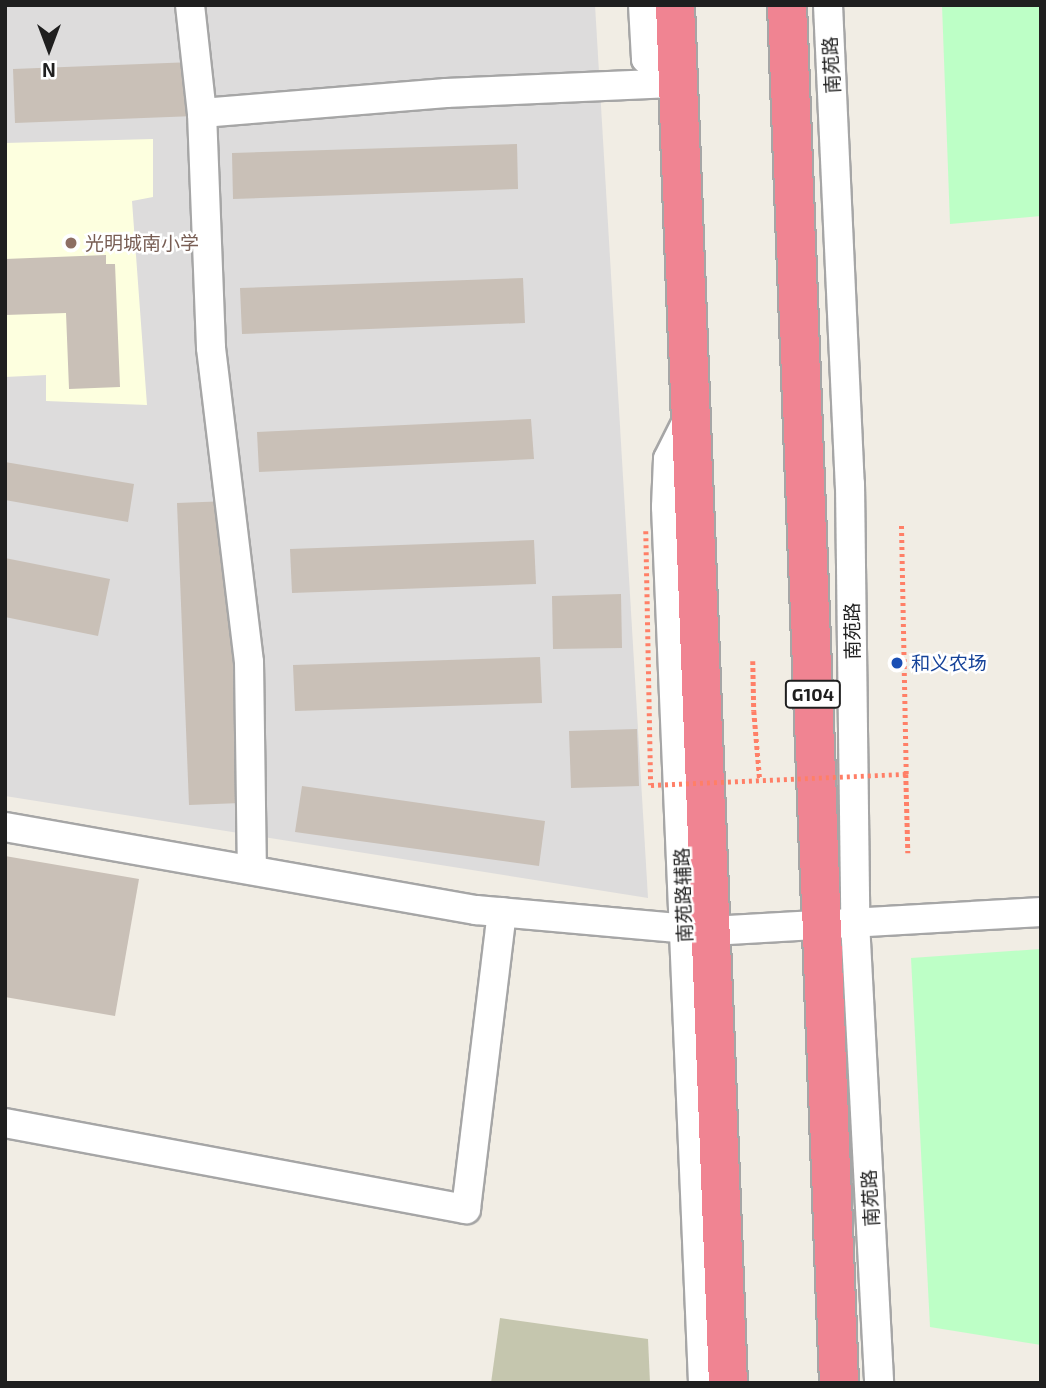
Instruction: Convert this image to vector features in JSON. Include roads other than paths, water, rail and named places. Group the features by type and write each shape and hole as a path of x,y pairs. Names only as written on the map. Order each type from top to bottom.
{"highway":[{"path":"675,5 691,413 698,930 728,1383"},
{"name":"南苑路","path":"787,5 838,923 839,1383"}],"street":[{"path":"190,5 202,113 211,348 249,663 252,870"},
{"path":"643,5 646,59 678,83"},
{"name":"南苑路","path":"828,5 850,484 838,923 879,1383"},
{"path":"202,113 446,93 678,83"},
{"path":"5,827 502,912 698,930 1041,912"},
{"path":"5,1123 466,1209 502,912"},
{"name":"南苑路辅路","path":"698,930 703,1383"}],"place":[{"name":"光明城南小学","path":"71,243"},
{"name":"和义农场","path":"897,663"}]}
